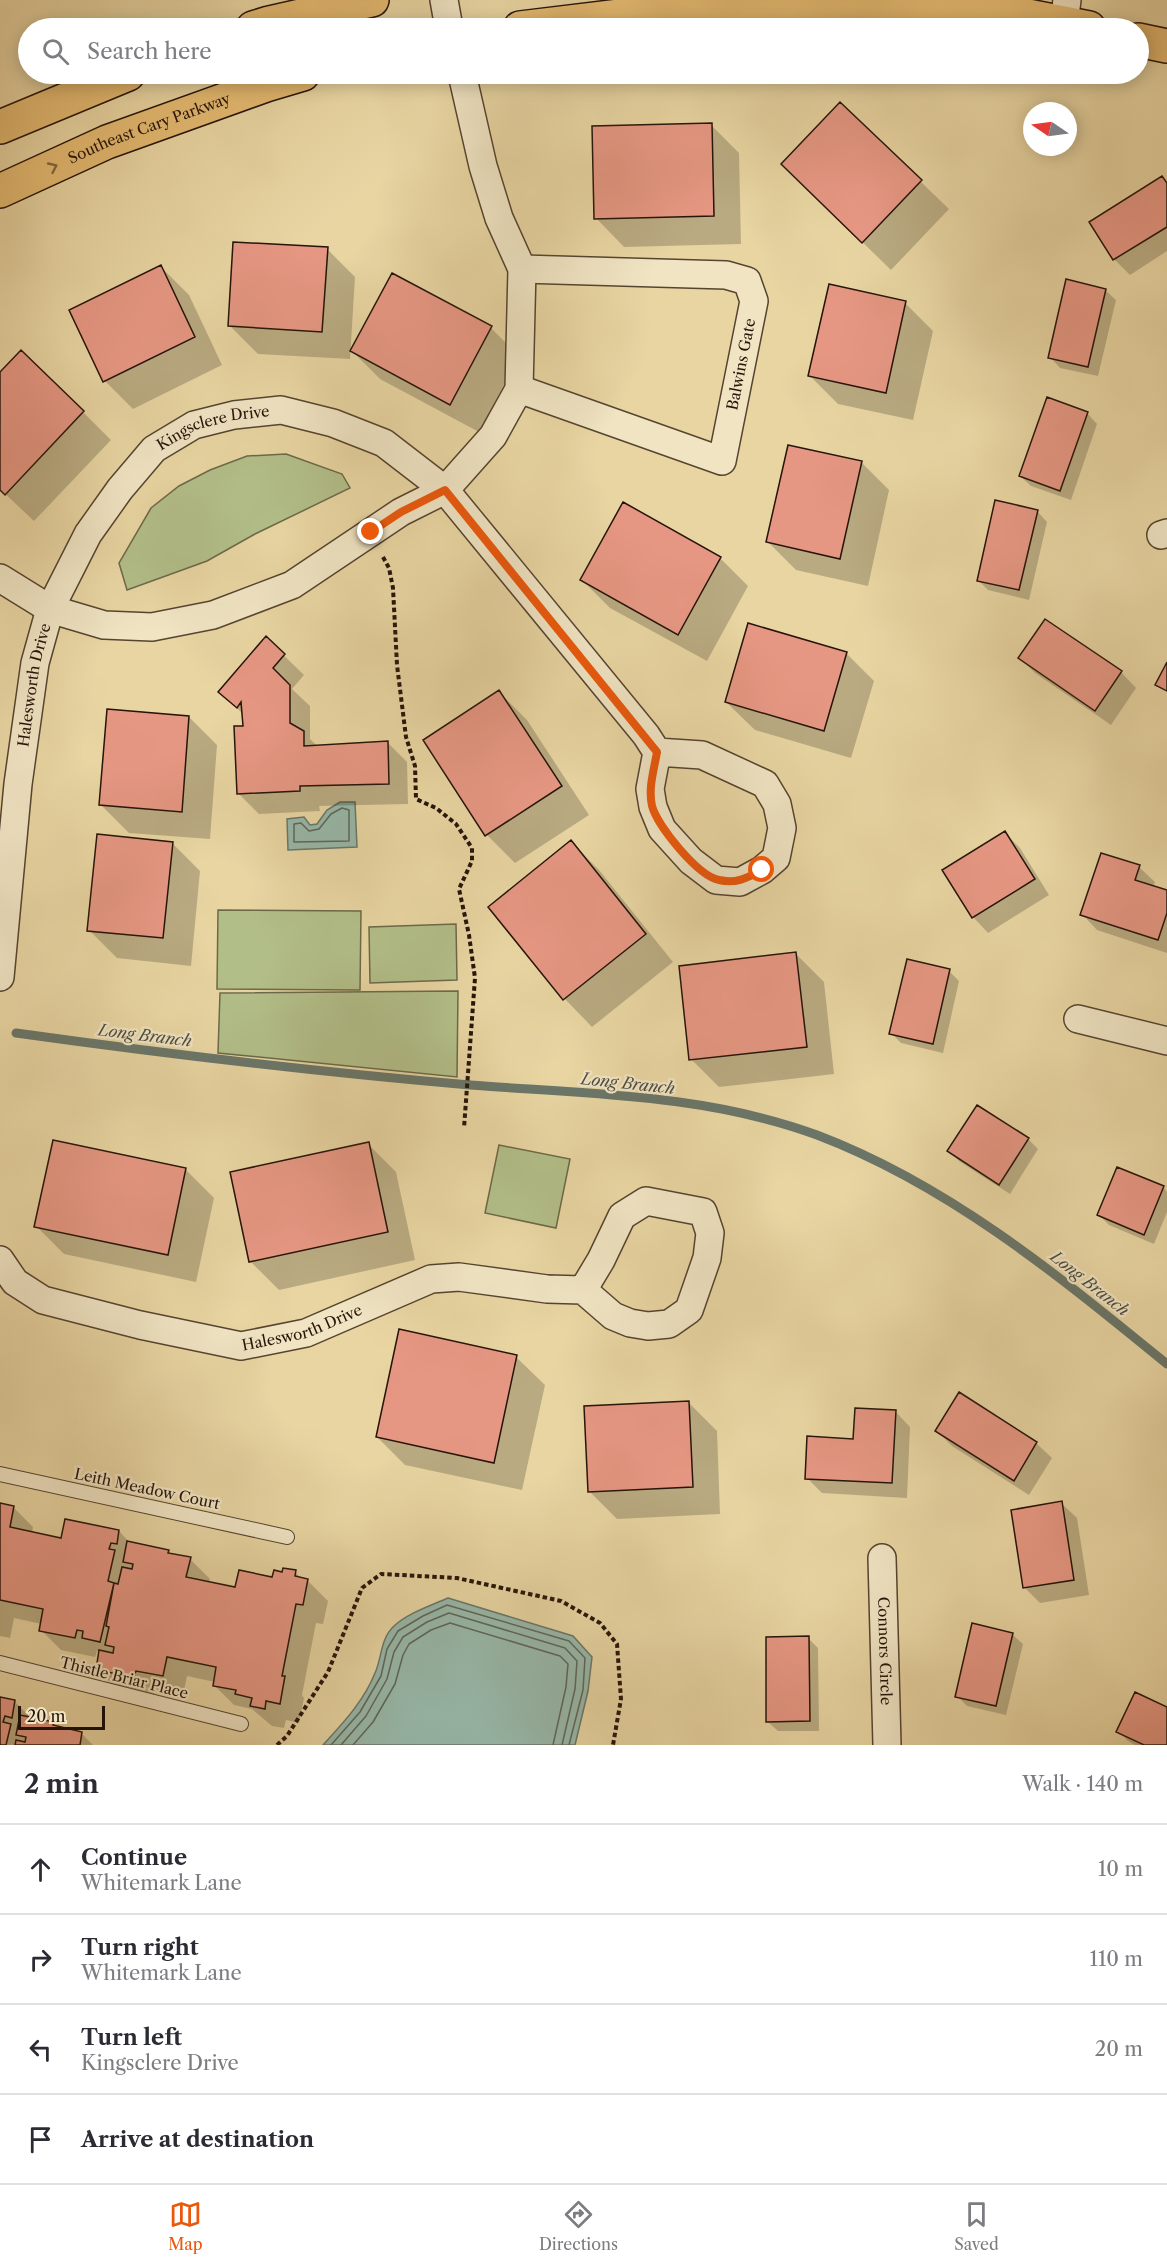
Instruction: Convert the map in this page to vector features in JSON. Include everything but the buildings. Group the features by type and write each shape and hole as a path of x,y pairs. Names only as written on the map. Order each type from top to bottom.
{"main road":[{"path":"296,18 372,0"},
{"path":"602,18 652,12 781,4 910,6 1073,17"},
{"path":"1149,42 1167,46"},
{"path":"0,127 104,84"},
{"name":"Southeast Cary Parkway","path":"0,191 107,142 269,84"}],"street":[{"path":"444,0 447,18"},
{"path":"0,578 50,609 104,625 152,627 213,615 292,585 401,512 445,490 493,436 519,389 522,269 499,218 483,166 464,84"},
{"name":"Balwins Gate","path":"519,389 722,461 754,301 747,281 726,275 522,269"},
{"name":"Kingsclere Drive","path":"50,609 88,534 120,489 154,449 194,424 234,415 281,410 333,423 384,442 445,490 657,752"},
{"name":"Halesworth Drive","path":"0,977 9,782 35,663 50,609"},
{"path":"657,752 702,755 765,784 777,804 782,828 776,858 762,870 740,882 717,880 691,861 662,829 653,807 650,789 657,752"},
{"path":"1078,1019 1167,1041"},
{"path":"646,1201 703,1212 710,1233 707,1258 689,1310 669,1324 648,1326 630,1323 613,1316 583,1290 601,1260 622,1215 646,1201"},
{"name":"Halesworth Drive","path":"0,1260 15,1282 43,1300 140,1325 241,1347 306,1333 431,1279 459,1277 548,1289 583,1290"},
{"name":"Connors Circle","path":"882,1558 887,1745"}],"lane":[{"name":"Leith Meadow Court","path":"0,1474 287,1537"},
{"name":"Thistle Briar Place","path":"0,1664 241,1724"}],"path":[{"path":"371,532 389,568 393,588 397,664 406,737 415,766 416,799 436,808 456,824 472,848 472,861 459,889 475,978 464,1128"},
{"path":"277,1745 287,1736 328,1672 362,1588 381,1574 457,1578 561,1601 600,1623 617,1644 621,1699 613,1745"}],"green space":[{"path":"286,454 342,474 350,488 255,534 207,561 127,590 119,563 151,508 179,486 210,470 247,456"},
{"path":"218,910 361,911 360,990 217,989"},
{"path":"456,924 457,980 370,983 369,927"},
{"path":"458,991 457,1077 218,1053 220,993"},
{"path":"499,1145 570,1159 556,1228 485,1213"}],"water":[{"path":"340,802 355,802 357,847 288,850 287,819 304,817 310,825 317,824 327,810"},
{"path":"448,1598 573,1636 592,1657 588,1691 575,1745 323,1745 365,1693 375,1673 389,1631 406,1617"}],"waterway":[{"name":"Long Branch","path":"16,1033 356,1074 646,1098 732,1111 775,1121 817,1135 866,1156 957,1206 1044,1266 1167,1364"}],"route":[{"path":"371,532 401,512 445,490 646,735 657,752 650,789 653,807 662,829 691,861 717,880 740,882 762,870"}]}
